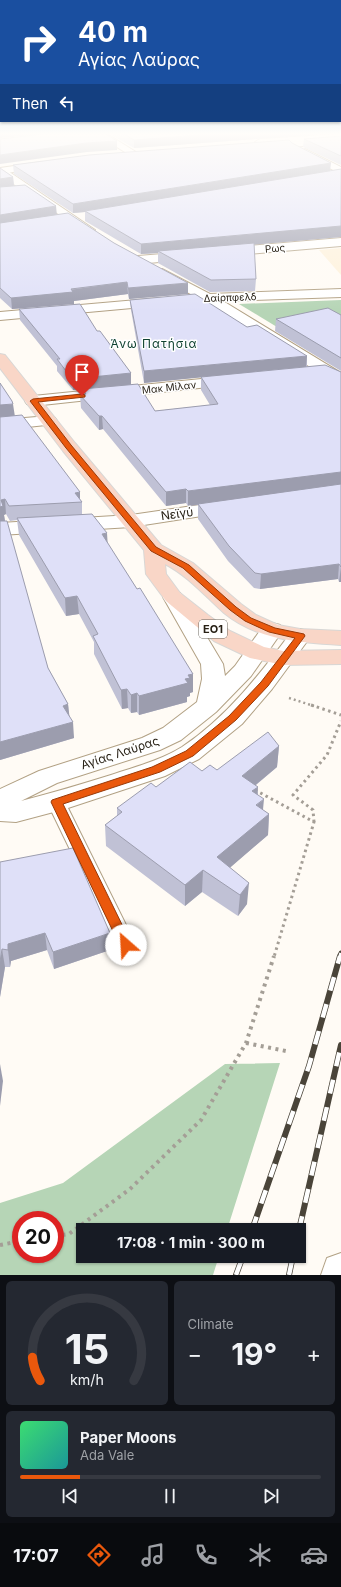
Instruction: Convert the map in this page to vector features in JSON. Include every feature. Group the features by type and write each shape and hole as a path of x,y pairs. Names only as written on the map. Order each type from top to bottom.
{"main road":[{"name":"ΕΟ1","path":"0,358 49,421 154,549 186,567 233,609 248,620 272,630 300,636 341,638"},
{"name":"ΕΟ1","path":"154,549 156,574 173,596 200,620 222,636 258,653 284,658 341,657"}],"street":[{"path":"35,194 101,238"},
{"path":"54,221 85,216"},
{"name":"Ρως","path":"216,253 341,242"},
{"path":"126,253 208,298 262,333 328,370 341,380"},
{"path":"138,260 201,254"},
{"name":"Δαίρπφελδ","path":"0,316 208,298 341,294"},
{"path":"304,373 328,370"},
{"name":"Μακ Μίλαν","path":"33,401 249,379"},
{"path":"0,425 49,421"},
{"name":"Νεϊγύ","path":"0,529 131,521 240,506"},
{"path":"173,596 212,664 214,679 208,706"},
{"name":"Αγίας Λαύρας","path":"0,800 48,777 163,739 208,706 243,671 258,653 272,630"},
{"path":"0,811 16,812 56,802 156,770 190,753 233,718 264,684 300,636"}],"lane":[{"path":"56,802 126,945"}],"path":[{"path":"289,698 341,715"},
{"path":"64,1235 69,1234 130,1189 201,1120 246,1043 257,1012 314,822 313,810 293,795 328,755 341,721"},
{"path":"252,788 314,822"},
{"path":"246,1043 286,1051"},
{"path":"0,1245 12,1243"}],"shaded area":[{"path":"341,248 341,275 319,250"}],"green space":[{"path":"341,300 341,325 277,327 239,304"},
{"path":"280,1063 229,1223 76,1223 76,1263 217,1263 213,1275 0,1275 0,1203 63,1183 225,1064"}],"building":[{"path":"0,194 38,194 56,206 0,215"},
{"path":"57,194 139,194 73,204"},
{"path":"192,194 341,194 341,226 141,244 85,211"},
{"path":"68,213 114,243 188,283 128,288 127,282 71,289 73,292 11,298 0,288 0,223"},
{"path":"254,243 256,279 211,280 158,251"},
{"path":"195,294 247,327 257,325 307,356 144,371 130,300"},
{"path":"80,304 97,331 100,331 131,373 72,379 57,359 60,359 19,309"},
{"path":"328,308 341,315 341,358 276,319"},
{"path":"325,365 341,372 341,472 188,491 186,489 166,492 102,416 99,416 80,395 86,394 82,389 138,384 155,411 218,404 201,377"},
{"path":"0,383 12,401 13,404 0,405"},
{"path":"22,415 80,492 75,493 82,502 9,506 5,499 1,500 3,506 0,507 0,417"},
{"path":"341,484 341,567 339,564 261,574 255,573 229,546 198,504"},
{"path":"92,514 107,533 102,534 137,589 140,588 193,674 188,675 190,678 185,679 188,683 139,696 137,693 131,695 127,689 121,690 93,636 98,634 77,596 65,598 17,518"},
{"path":"0,521 7,521 48,668 68,704 63,706 73,722 0,742"},
{"path":"268,732 279,746 242,776 258,787 252,791 264,799 256,805 269,814 217,857 249,883 240,895 203,870 185,885 105,825 122,812 117,808 151,783 156,787 190,762 202,771 210,765 217,770"},
{"path":"73,848 110,933 53,952 45,933 8,944 8,950 2,949 0,962 0,862"}],"railway":[{"path":"340,957 341,953"},
{"path":"254,1223 309,1066 340,956"},
{"path":"301,1223 341,1045"},
{"path":"236,1275 240,1263"},
{"path":"289,1275 292,1263"}],"district":[{"name":"Άνω Πατήσια","path":"154,344"}],"route":[{"path":"82,396 33,401 69,447 154,549 186,567 233,609 248,620 272,630 300,636 264,684 233,718 190,753 156,770 56,802 126,945"}]}
